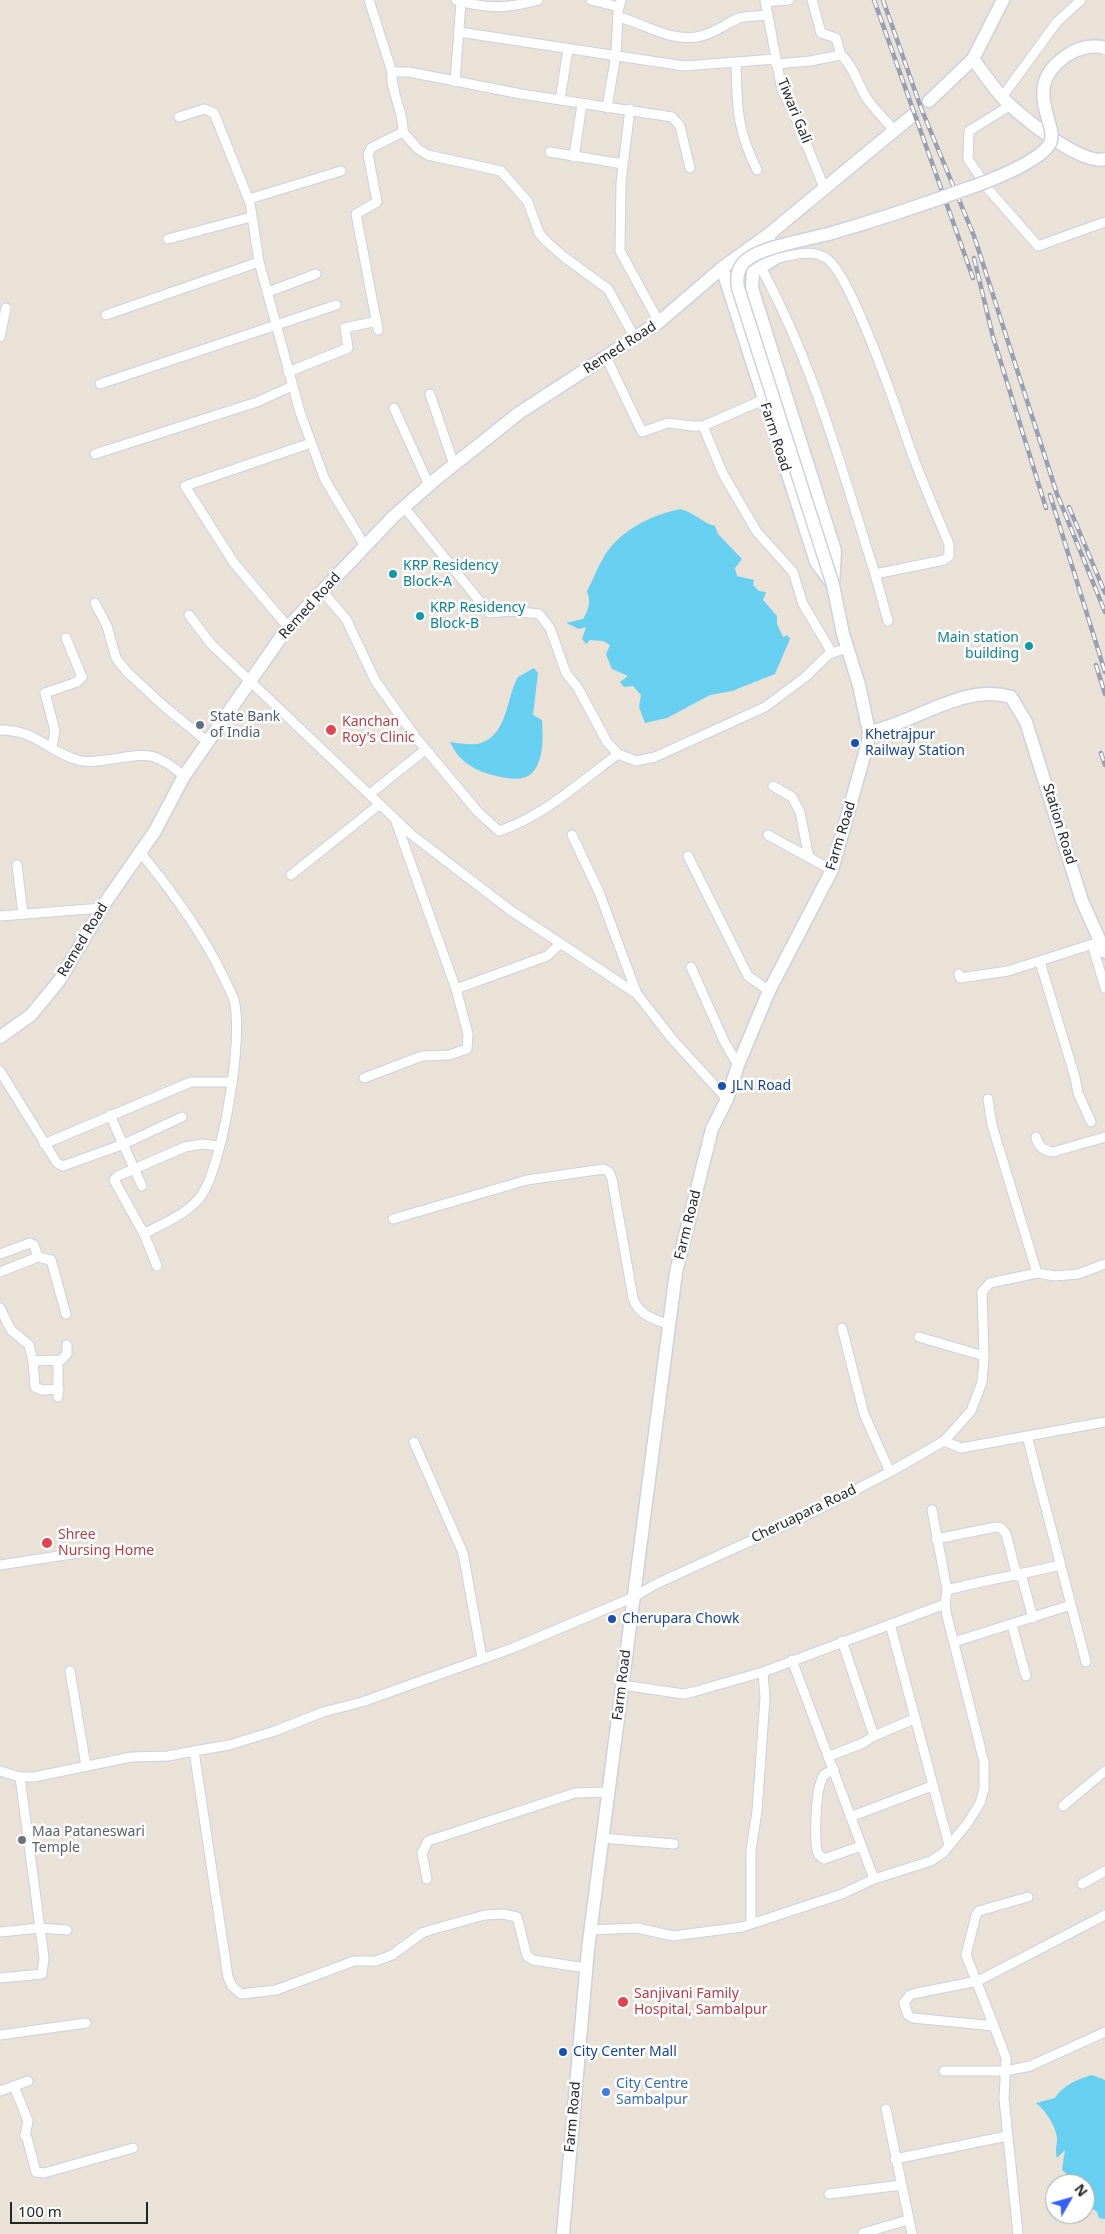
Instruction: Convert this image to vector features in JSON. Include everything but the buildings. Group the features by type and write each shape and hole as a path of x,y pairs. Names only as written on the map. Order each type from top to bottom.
{"main road":[{"path":"929,101 973,59 1003,0"},
{"path":"833,585 738,288 736,278 738,271 749,258 766,251 857,225 986,182 1041,154 1050,144 1052,130 1046,117 1042,92 1049,75 1059,61 1078,49 1105,48"},
{"path":"973,59 1006,101 1068,149 1081,156 1105,159"},
{"name":"Remed Road","path":"0,1037 32,1015 44,1001 74,957 102,908 155,831 184,776 288,627 365,546 429,485 519,413 659,322 722,268 825,190 912,116"},
{"path":"768,235 774,259 760,266 752,276 752,288 835,551 833,585"},
{"name":"Farm Road","path":"563,2234 590,1930 676,1272 712,1129 727,1099 738,1065 769,991 832,870 863,764 869,732 833,585 816,562 722,268"},
{"name":"Station Road","path":"869,732 977,694 1000,694 1011,697 1026,722 1082,901 1099,946"}],"street":[{"path":"369,0 392,72 391,82 399,103 403,132 418,149 428,155 501,171 528,202 539,233 546,241 564,257 608,289 635,338"},
{"path":"455,82 459,32 458,1 500,8 515,7 538,0"},
{"path":"591,0 620,3 616,54 607,108"},
{"path":"765,1 789,0"},
{"path":"812,0 820,33 836,38 841,56 848,61 854,78 869,101 895,131"},
{"path":"1081,0 1057,22 1006,101 969,131 968,159 989,190 1038,246 1105,222"},
{"name":"Tiwari Gali","path":"765,1 782,90 805,139 825,190"},
{"path":"618,17 636,21 678,38 698,37 740,18 767,15"},
{"path":"459,32 568,49 593,51 610,56 616,54 658,63 684,66 810,61 841,56"},
{"path":"560,100 568,49"},
{"path":"736,63 735,100 742,137 757,170"},
{"path":"392,72 409,72 582,104 672,117 680,126 690,168"},
{"path":"574,157 582,104"},
{"path":"179,117 204,109 214,113 249,199 259,262 292,386 326,480 365,546"},
{"path":"630,110 623,164 620,251 659,322"},
{"path":"288,372 348,348 345,328 378,325 356,214 377,202 368,154 371,148 403,132"},
{"path":"550,152 623,164"},
{"path":"249,199 341,171"},
{"path":"168,239 251,217"},
{"path":"774,259 804,253 816,254 825,257 836,269 848,289 881,369 949,544 948,556 944,560 876,574"},
{"path":"106,315 259,262"},
{"path":"760,266 775,293 821,403 876,574 888,621"},
{"path":"268,292 316,274"},
{"path":"100,384 336,305"},
{"path":"0,337 6,308"},
{"path":"606,357 642,432 668,422 702,426 763,400"},
{"path":"95,454 257,402 292,386"},
{"path":"430,394 454,465"},
{"path":"394,408 429,485"},
{"path":"702,426 723,474 757,532 793,572 803,604 832,653"},
{"path":"288,627 234,562 185,486 312,443"},
{"path":"404,507 489,614 517,612 539,614 550,628 566,673 578,688 607,742 618,754 636,761 655,757 739,721 782,695 832,653 847,648"},
{"path":"322,591 346,619 376,682 425,750 478,812 499,831 522,824 562,798 618,754"},
{"path":"95,603 108,626 116,658 127,672 166,708 208,742"},
{"path":"189,615 210,644 395,819 458,872 560,944 637,994"},
{"path":"52,746 55,731 45,693 77,682 82,677 66,638"},
{"path":"0,730 28,734 79,760 90,762 155,756 166,761 184,776"},
{"path":"370,794 425,750"},
{"path":"773,786 792,797 800,812 810,858"},
{"path":"291,876 380,804"},
{"path":"364,1078 422,1056 449,1056 467,1049 468,1034 456,989 395,819"},
{"path":"572,835 599,892 637,994 673,1040 727,1099"},
{"path":"768,835 832,870"},
{"path":"140,852 190,919 213,956 234,999 238,1029 232,1082 219,1146 210,1178 202,1195 180,1214 144,1234"},
{"path":"688,856 748,976 769,991"},
{"path":"17,865 23,914"},
{"path":"0,916 102,908"},
{"path":"456,989 547,956 560,944"},
{"path":"959,974 960,978 1008,972 1099,946 1105,988"},
{"path":"1040,962 1075,1077 1078,1093 1091,1122"},
{"path":"691,967 724,1041 738,1065"},
{"path":"0,1071 44,1144 57,1163 63,1166 124,1144 182,1118"},
{"path":"44,1144 191,1082 232,1082"},
{"path":"988,1099 992,1126 1037,1273"},
{"path":"110,1115 142,1186"},
{"path":"1036,1137 1037,1143 1045,1151 1053,1152 1105,1137"},
{"path":"157,1266 144,1234 114,1180 135,1168 185,1147 202,1144 219,1146"},
{"path":"393,1219 527,1180 551,1175 604,1169 609,1172 612,1179 633,1298 637,1308 642,1314 669,1325"},
{"path":"0,1254 30,1243 34,1245 38,1257"},
{"path":"0,1272 38,1257 47,1257 54,1264 66,1314"},
{"name":"Cheruapara Road","path":"20,1777 42,1775 131,1757 168,1756 229,1745 275,1731 323,1712 362,1702 576,1623 634,1597 677,1574 801,1518 890,1472 944,1441 971,1411 982,1382 984,1356 982,1292 990,1283 1037,1273 1054,1276 1078,1274 1105,1264"},
{"path":"0,1308 11,1330 28,1345 33,1362 35,1387 58,1393 58,1361"},
{"path":"842,1328 864,1414 890,1472"},
{"path":"919,1337 984,1356"},
{"path":"33,1362 58,1361 66,1357 67,1345"},
{"path":"944,1441 961,1448 1105,1422"},
{"path":"1027,1436 1086,1662"},
{"path":"414,1442 463,1553 482,1658"},
{"path":"590,1930 637,1928 673,1936 703,1934 751,1924 842,1894 874,1879 931,1861 949,1845 967,1824 980,1803 984,1789 984,1762 945,1604 947,1590 932,1510"},
{"path":"936,1539 996,1527 1002,1528 1006,1534 1033,1618"},
{"path":"0,1565 78,1553"},
{"path":"947,1590 988,1579 1019,1575 1061,1565"},
{"path":"622,1685 684,1694 763,1672 945,1604"},
{"path":"954,1642 1071,1605"},
{"path":"890,1624 949,1845"},
{"path":"1012,1625 1026,1676"},
{"path":"842,1642 874,1736"},
{"path":"792,1660 830,1756 850,1817 874,1879"},
{"path":"70,1671 86,1766"},
{"path":"751,1924 751,1850 757,1811 765,1698 763,1672"},
{"path":"830,1756 914,1719"},
{"path":"194,1751 228,1977 232,1986 241,1994 276,1990 354,1961 376,1961 392,1955 422,1933 494,1914 512,1914 517,1917 526,1956 533,1960 586,1968"},
{"path":"834,1769 824,1775 819,1788 816,1828 818,1854 824,1859 861,1846"},
{"path":"0,1771 20,1777 44,1958 42,1974 0,1978"},
{"path":"1063,1806 1105,1771"},
{"path":"850,1817 932,1786"},
{"path":"427,1879 422,1853 428,1841 575,1793 608,1792"},
{"path":"602,1838 674,1844"},
{"path":"1082,1884 1105,1872"},
{"path":"1018,2234 1004,2099 1006,2071 1004,2052 978,1981 966,1955 976,1914 982,1909 1028,1896"},
{"path":"994,2026 913,2018 905,2010 905,1999 910,1995 978,1981 1105,1916"},
{"path":"0,1932 40,1928 68,1930"},
{"path":"0,2036 86,2023"},
{"path":"944,2072 1006,2071 1045,2060 1105,2032"},
{"path":"0,2091 28,2081"},
{"path":"14,2086 28,2121 25,2136 36,2172 44,2173 133,2148"},
{"path":"886,2109 912,2234"},
{"path":"895,2158 1007,2136"},
{"path":"829,2194 902,2185"},
{"path":"863,2233 908,2220"}],"water":[{"path":"680,509 690,512 715,526 718,534 742,559 735,568 737,576 754,580 753,585 759,591 766,592 763,600 777,616 777,624 783,637 787,635 790,639 775,674 732,691 710,695 667,718 645,723 639,707 641,695 633,686 624,687 620,682 628,676 612,669 606,654 610,645 603,641 590,640 586,644 582,639 586,627 579,629 566,623 583,619 589,605 587,591 602,560 617,541 635,526 657,516"},
{"path":"534,668 538,673 533,715 542,720 543,733 541,755 536,768 529,775 517,779 489,774 473,768 460,757 450,742 474,744 481,743 490,738 501,724 518,677"},
{"path":"1092,2075 1105,2080 1105,2219 1099,2218 1095,2210 1095,2174 1067,2174 1062,2170 1065,2150 1057,2158 1055,2128 1036,2103 1055,2098 1062,2090"}],"railway":[{"path":"874,0 973,278"},
{"path":"883,0 921,108 974,236 1057,494 1105,612"},
{"path":"974,258 993,337 1046,508"},
{"path":"1050,495 1105,672"},
{"path":"1069,507 1105,593"},
{"path":"1096,665 1105,694"},
{"path":"1101,753 1105,765"}],"place":[{"name":"KRP Residency Block-A","path":"393,574"},
{"name":"KRP Residency Block-B","path":"420,616"},
{"name":"Main station building","path":"1029,646"},
{"name":"State Bank of India","path":"200,725"},
{"name":"Kanchan Roy's Clinic","path":"331,730"},
{"name":"Khetrajpur Railway Station","path":"855,743"},
{"name":"JLN Road","path":"722,1086"},
{"name":"Shree Nursing Home","path":"47,1543"},
{"name":"Cherupara Chowk","path":"612,1619"},
{"name":"Maa Pataneswari Temple","path":"22,1840"},
{"name":"Sanjivani Family Hospital, Sambalpur","path":"623,2002"},
{"name":"City Center Mall","path":"563,2052"},
{"name":"City Centre Sambalpur","path":"606,2092"}]}
